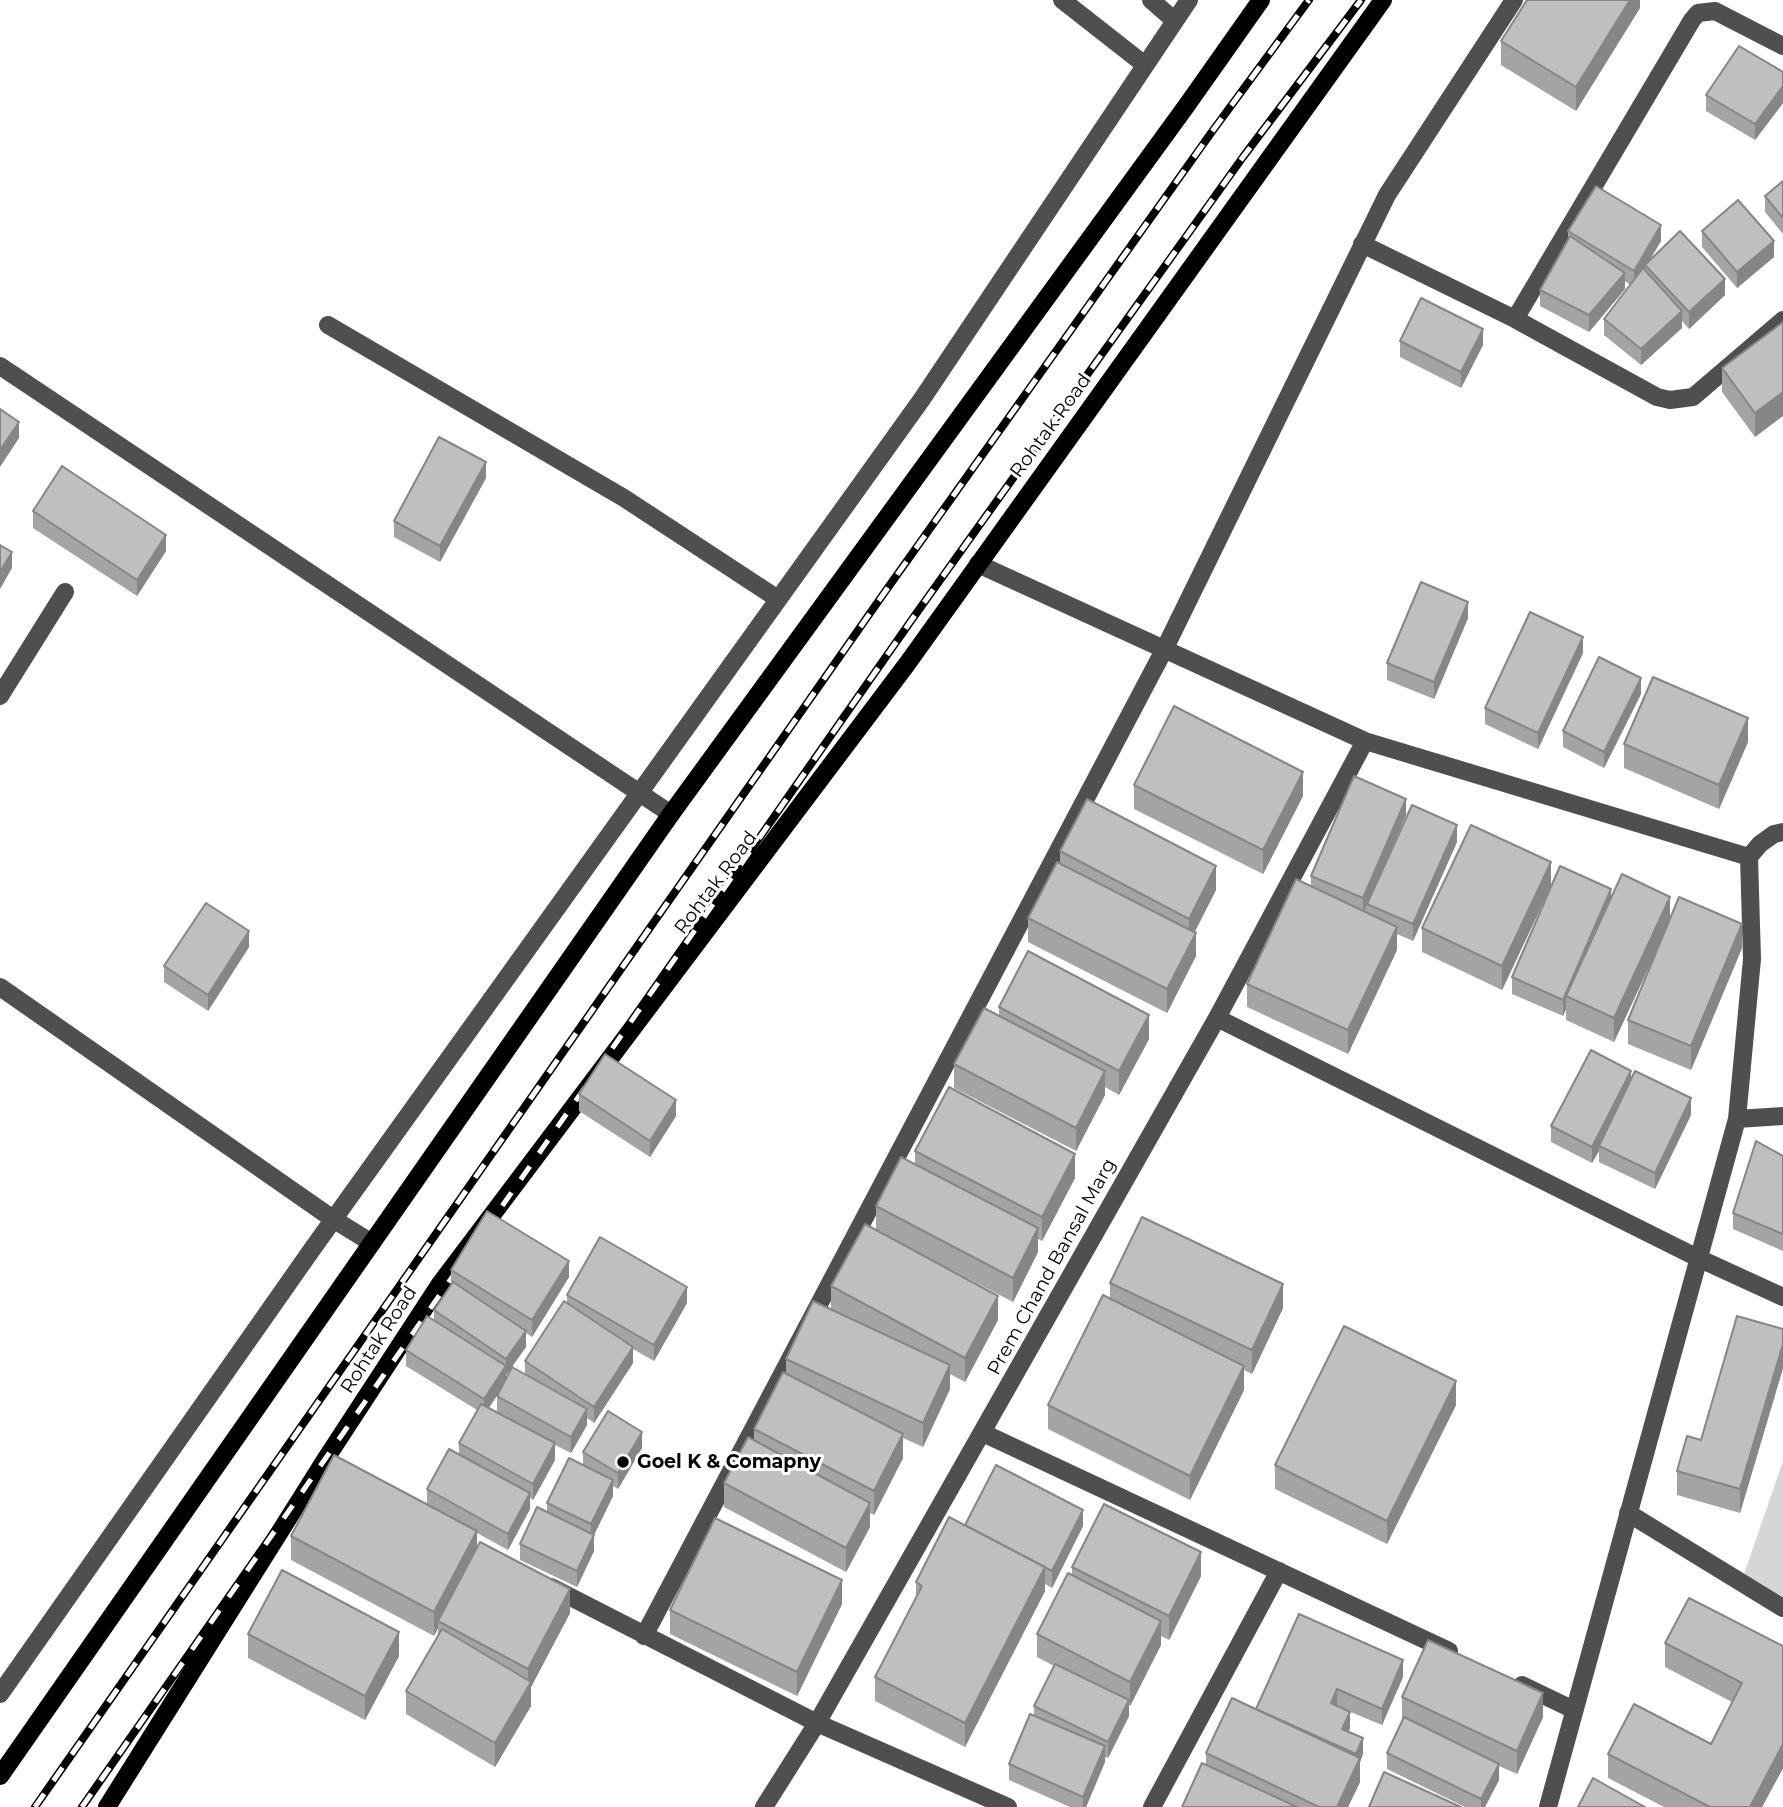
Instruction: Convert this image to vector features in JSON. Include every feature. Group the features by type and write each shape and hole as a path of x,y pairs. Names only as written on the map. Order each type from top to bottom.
{"main road":[{"path":"0,1776 671,814 1187,106 1261,0"},
{"name":"Rohtak Road","path":"107,1807 325,1460 440,1284 907,664 1383,0"}],"street":[{"path":"1062,0 1145,65"},
{"path":"1151,0 1175,21"},
{"path":"3,1685 333,1219 922,399 1189,0"},
{"path":"644,1636 1164,650 1387,195 1514,0"},
{"path":"1515,319 1692,20 1699,13 1715,11 1783,46"},
{"path":"1362,244 1515,319 1657,397 1682,400 1693,397 1783,320"},
{"path":"328,325 624,498 778,599"},
{"path":"0,366 671,814"},
{"path":"978,564 1365,741 1749,857"},
{"path":"0,695 65,592"},
{"name":"Prem Chand Bansal Marg","path":"764,1807 817,1723 1217,1018 1365,741"},
{"path":"1548,1807 1737,1119 1752,959 1749,857 1774,834 1783,832"},
{"path":"0,987 333,1219 372,1243"},
{"path":"1217,1018 1698,1258 1783,1297"},
{"path":"1737,1119 1783,1116"},
{"path":"983,1433 1463,1658"},
{"path":"325,1460 344,1471"},
{"path":"1628,1513 1783,1608"},
{"path":"1152,1807 1279,1572"},
{"path":"541,1581 817,1723 1008,1807"},
{"path":"1500,1675 1574,1710"}],"shaded area":[{"path":"1783,1461 1783,1608 1741,1583"}],"building":[{"path":"1527,0 1630,0 1576,87 1501,41"},
{"path":"1739,46 1783,72 1783,86 1755,124 1706,95"},
{"path":"1783,181 1783,218 1765,196"},
{"path":"1596,186 1661,225 1634,271 1568,231"},
{"path":"1738,200 1774,241 1737,272 1702,231"},
{"path":"1680,231 1725,279 1689,312 1645,265"},
{"path":"1570,236 1625,273 1589,315 1540,290"},
{"path":"1643,268 1682,311 1641,349 1604,319"},
{"path":"1421,298 1483,329 1461,372 1400,341"},
{"path":"1783,322 1783,392 1755,413 1722,368"},
{"path":"0,409 19,422 0,450"},
{"path":"439,437 486,462 440,546 394,521"},
{"path":"62,466 166,535 137,580 33,511"},
{"path":"0,545 12,552 0,572"},
{"path":"1421,582 1468,602 1434,682 1387,663"},
{"path":"1530,612 1583,637 1538,733 1485,708"},
{"path":"1599,657 1641,678 1604,752 1563,731"},
{"path":"1653,677 1748,718 1719,785 1624,744"},
{"path":"1174,706 1303,772 1263,850 1134,785"},
{"path":"1354,776 1406,799 1363,898 1311,876"},
{"path":"1087,799 1216,866 1189,919 1060,851"},
{"path":"1412,805 1457,825 1413,924 1367,904"},
{"path":"1471,825 1551,862 1502,966 1422,928"},
{"path":"1057,862 1196,933 1167,989 1028,918"},
{"path":"1560,866 1611,889 1563,1000 1512,977"},
{"path":"1622,874 1670,897 1614,1018 1566,996"},
{"path":"1296,879 1397,927 1348,1030 1247,984"},
{"path":"1679,897 1742,924 1691,1046 1628,1020"},
{"path":"206,903 249,931 208,995 164,966"},
{"path":"1028,951 1149,1015 1119,1071 999,1007"},
{"path":"984,1008 1105,1071 1076,1128 954,1064"},
{"path":"1591,1050 1631,1071 1592,1147 1551,1126"},
{"path":"605,1054 676,1100 650,1141 579,1094"},
{"path":"1635,1071 1691,1098 1655,1173 1599,1146"},
{"path":"949,1087 1075,1154 1042,1217 915,1151"},
{"path":"1756,1141 1783,1156 1783,1234 1733,1213"},
{"path":"901,1157 1038,1228 1013,1278 876,1206"},
{"path":"487,1211 569,1261 532,1320 451,1270"},
{"path":"1142,1217 1283,1284 1252,1350 1110,1283"},
{"path":"865,1224 998,1296 965,1358 831,1286"},
{"path":"600,1237 687,1287 654,1345 567,1295"},
{"path":"453,1282 526,1331 506,1359 434,1310"},
{"path":"1103,1295 1244,1366 1190,1476 1048,1405"},
{"path":"564,1301 633,1347 594,1407 525,1361"},
{"path":"813,1301 950,1365 923,1423 786,1359"},
{"path":"427,1316 506,1366 484,1399 406,1350"},
{"path":"1737,1316 1783,1329 1783,1344 1740,1489 1677,1471 1687,1436 1701,1440"},
{"path":"1344,1326 1456,1381 1387,1521 1275,1465"},
{"path":"512,1367 587,1409 571,1437 497,1396"},
{"path":"783,1372 903,1434 874,1491 754,1429"},
{"path":"481,1404 555,1443 533,1484 459,1443"},
{"path":"608,1411 642,1432 618,1473 583,1452"},
{"path":"748,1437 870,1503 846,1548 724,1483"},
{"path":"449,1449 530,1493 508,1534 427,1489"},
{"path":"334,1455 477,1531 434,1612 291,1536"},
{"path":"569,1458 613,1480 591,1524 547,1503"},
{"path":"996,1465 1083,1510 1052,1571 965,1525"},
{"path":"1104,1504 1201,1552 1169,1616 1072,1567"},
{"path":"537,1507 594,1535 577,1571 520,1544"},
{"path":"949,1517 1045,1567 965,1723 875,1677 922,1586 916,1582"},
{"path":"715,1518 842,1580 797,1672 670,1610"},
{"path":"480,1542 570,1589 528,1669 438,1621"},
{"path":"282,1570 399,1632 365,1696 248,1634"},
{"path":"1068,1573 1161,1621 1130,1682 1037,1634"},
{"path":"1689,1598 1783,1646 1783,1744 1750,1807 1710,1807 1608,1754 1634,1704 1711,1744 1742,1683 1665,1643"},
{"path":"1299,1614 1403,1660 1382,1709 1337,1689 1331,1703 1350,1712 1342,1729 1363,1738 1356,1754 1256,1709"},
{"path":"442,1629 531,1682 495,1743 406,1691"},
{"path":"1428,1640 1543,1693 1517,1751 1402,1697"},
{"path":"1055,1664 1129,1700 1108,1742 1034,1706"},
{"path":"1232,1698 1360,1758 1337,1807 1319,1807 1206,1753"},
{"path":"1030,1714 1105,1746 1083,1797 1009,1764"},
{"path":"1404,1717 1499,1764 1481,1799 1387,1753"},
{"path":"1202,1763 1297,1807 1182,1807"},
{"path":"1384,1772 1461,1807 1369,1807"},
{"path":"1593,1778 1645,1807 1578,1807"}],"railway":[{"path":"35,1807 882,596 1211,133 1309,0"},
{"path":"484,1232 913,618 1243,157 1361,0"},
{"path":"82,1807 462,1263"}],"place":[{"name":"Goel K & Comapny","path":"623,1462"}]}
